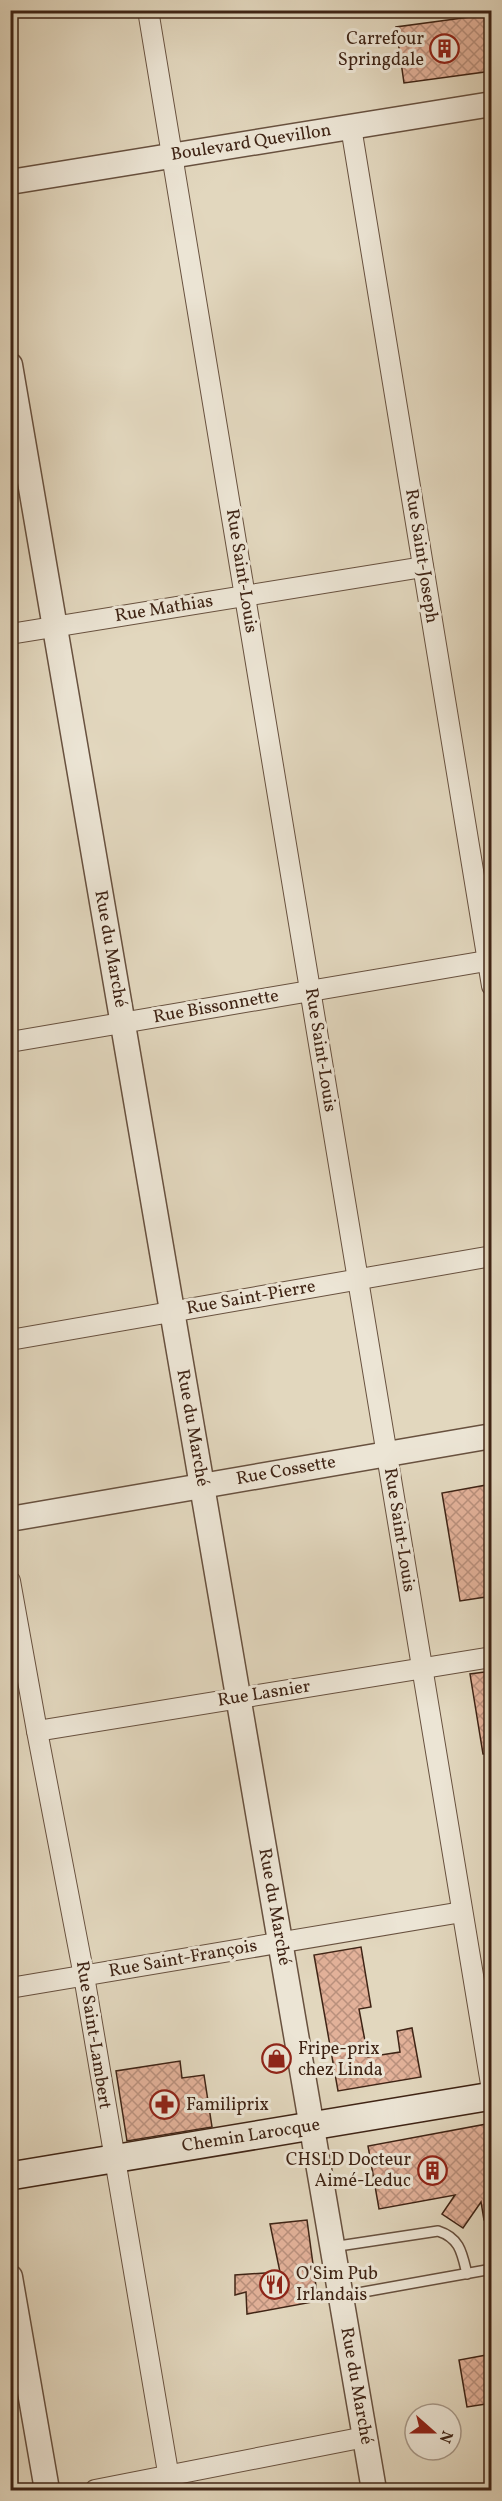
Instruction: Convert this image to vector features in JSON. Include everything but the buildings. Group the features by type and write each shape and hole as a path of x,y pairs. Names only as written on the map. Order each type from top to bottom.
{"main road":[{"name":"Chemin Larocque","path":"10,2176 492,2096"}],"street":[{"name":"Rue Saint-Louis","path":"148,10 492,2091"},
{"name":"Boulevard Quevillon","path":"10,182 492,104"},
{"name":"Rue Saint-Joseph","path":"351,127 492,986"},
{"name":"Rue du Marché","path":"10,365 374,2490"},
{"name":"Rue Mathias","path":"10,634 423,567"},
{"name":"Rue Bissonnette","path":"10,1042 489,960"},
{"name":"Rue Saint-Pierre","path":"10,1340 492,1256"},
{"name":"Rue Cossette","path":"10,1519 492,1436"},
{"name":"Rue Saint-Lambert","path":"10,1581 84,1976 170,2483"},
{"name":"Rue Lasnier","path":"37,1731 492,1657"},
{"name":"Rue Saint-François","path":"10,1988 462,1912"},
{"path":"10,2277 19,2386 47,2490"},
{"path":"95,2490 170,2483 365,2436"}],"lane":[{"path":"332,2247 438,2231 450,2235 461,2249 467,2274"},
{"path":"341,2296 492,2269"}],"place":[{"name":"Carrefour Springdale","path":"445,49"},
{"name":"Fripe-prix chez Linda","path":"277,2059"},
{"name":"Familiprix","path":"165,2105"},
{"name":"CHSLD Docteur Aimé-Leduc","path":"432,2170"},
{"name":"O'Sim Pub Irlandais","path":"275,2284"}]}
